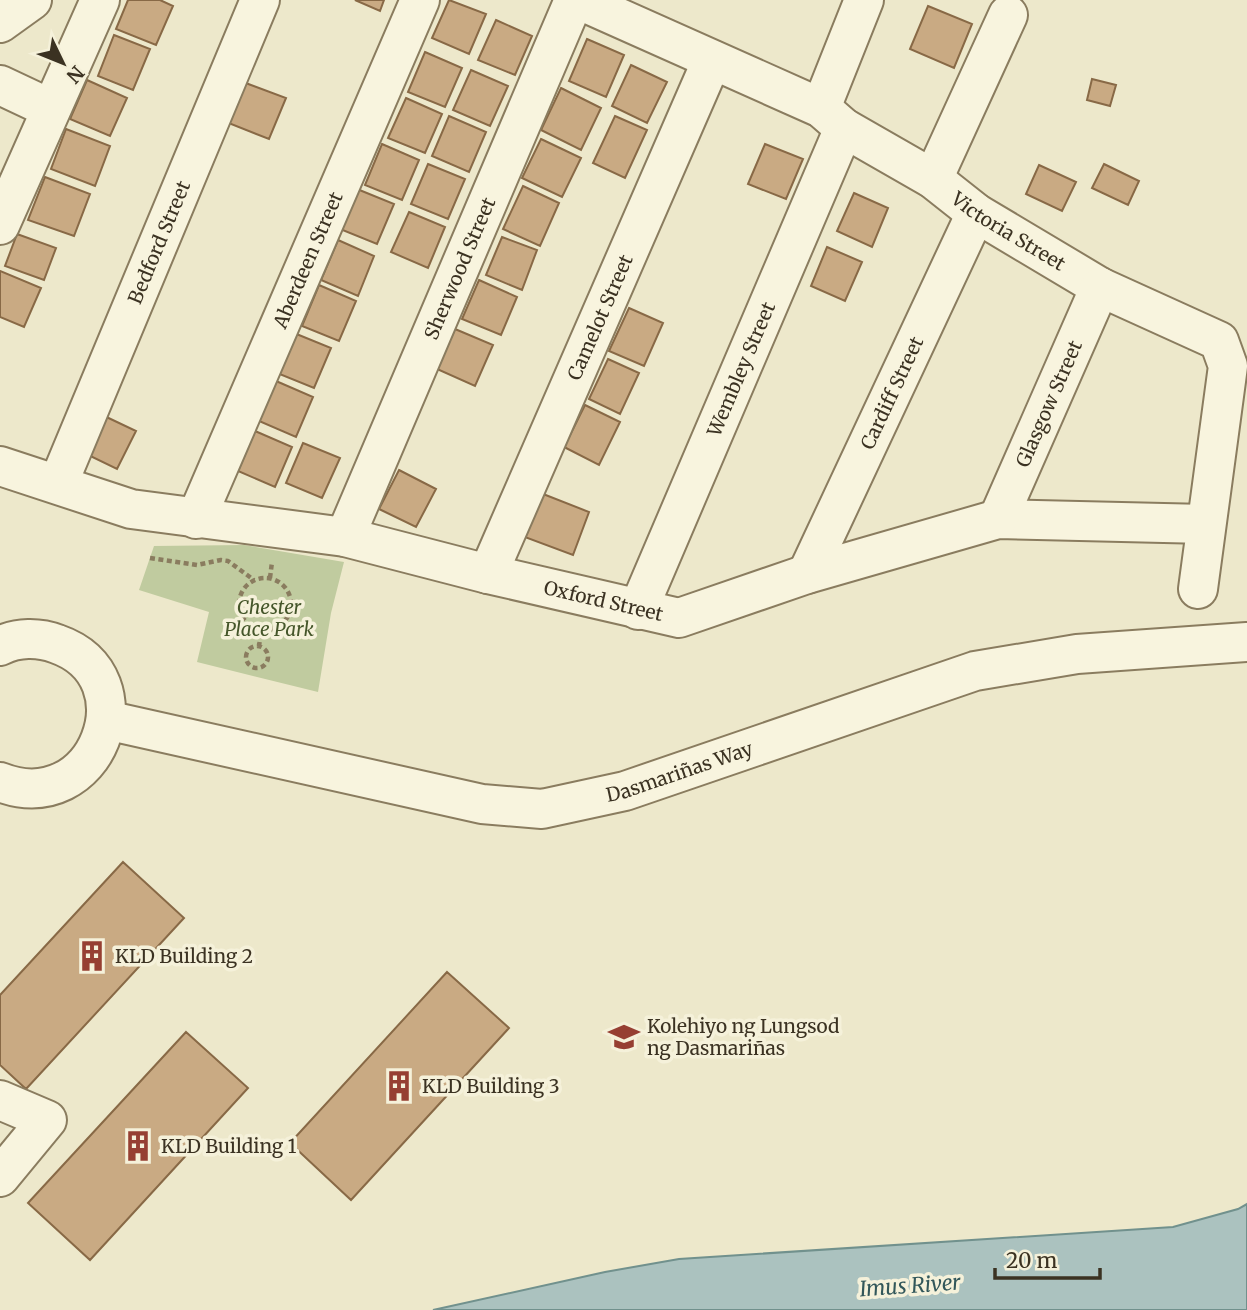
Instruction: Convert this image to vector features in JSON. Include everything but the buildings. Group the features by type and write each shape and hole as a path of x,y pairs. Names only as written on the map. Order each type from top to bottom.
{"street":[{"path":"0,23 32,0"},
{"path":"0,225 100,0"},
{"name":"Bedford Street","path":"58,484 260,0"},
{"name":"Aberdeen Street","path":"195,519 420,0"},
{"name":"Sherwood Street","path":"345,537 574,0"},
{"name":"Victoria Street","path":"579,0 832,118 933,179 976,213 1100,287 1219,341 1228,366 1198,589"},
{"name":"Wembley Street","path":"638,610 832,118 864,0"},
{"path":"933,179 1008,15"},
{"name":"Camelot Street","path":"488,574 712,60"},
{"path":"0,85 51,109"},
{"name":"Cardiff Street","path":"807,574 976,213"},
{"name":"Glasgow Street","path":"998,519 1100,287"},
{"name":"Oxford Street","path":"0,466 131,509 345,537 488,574 679,618 807,574 998,519 1206,524"},
{"path":"0,646 26,639 48,640 68,648 85,660 97,678 105,698 106,720 102,740 93,757 79,772 42,788 22,789 0,782"},
{"name":"Dasmariñas Way","path":"106,720 482,804 542,809 625,791 975,671 1077,654 1247,642"},
{"path":"0,1100 47,1120 0,1177"}],"path":[{"path":"150,558 197,565 228,561 254,580"},
{"path":"262,578 279,581 287,589 292,608 281,625 272,630 261,630 252,627 240,613 241,594 254,580 262,578"},
{"path":"259,647 261,630"},
{"path":"259,647 265,650 268,656 266,663 255,668 249,665 247,652 259,647"}],"green space":[{"name":"Chester Place Park","path":"244,545 344,562 331,613 318,692 197,662 209,612 139,590 154,546"}],"water":[{"name":"Imus River","path":"1247,1204 1247,1310 433,1310 605,1272 679,1259 1173,1227 1238,1209"}],"place":[{"name":"KLD Building 2","path":"92,956"},
{"name":"Kolehiyo ng Lungsod ng Dasmariñas","path":"624,1037"},
{"name":"KLD Building 3","path":"399,1086"},
{"name":"KLD Building 1","path":"138,1146"}]}
